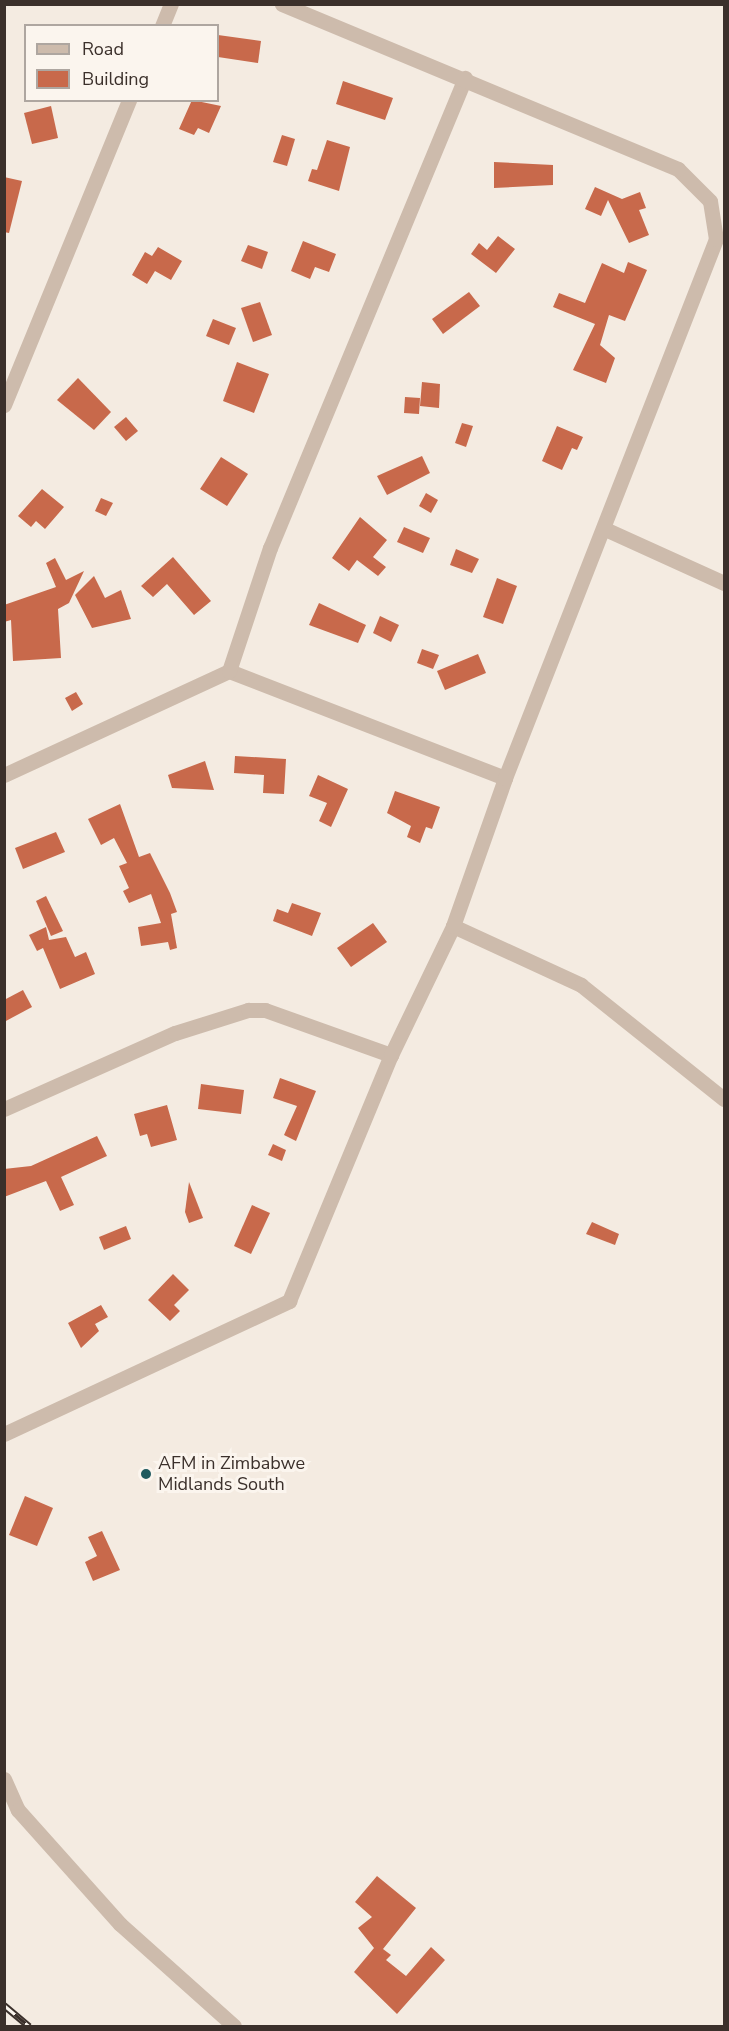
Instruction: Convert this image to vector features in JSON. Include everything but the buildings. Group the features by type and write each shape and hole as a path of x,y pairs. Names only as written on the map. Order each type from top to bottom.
{"street":[{"path":"163,24 171,4"},
{"path":"4,1434 289,1301 391,1055 453,926 505,778 712,259 716,239 710,201 678,169 465,78 282,4"},
{"path":"229,671 270,548 465,78"},
{"path":"4,405 82,206 128,102"},
{"path":"605,529 724,583"},
{"path":"4,775 229,671 505,778"},
{"path":"453,926 581,985 724,1099"},
{"path":"4,1109 175,1033 248,1010 265,1010 391,1055"},
{"path":"4,1779 18,1810 120,1924 234,2026"}],"railway":[{"path":"4,2005 29,2026"}],"place":[{"name":"AFM in Zimbabwe Midlands South","path":"146,1474"}]}
